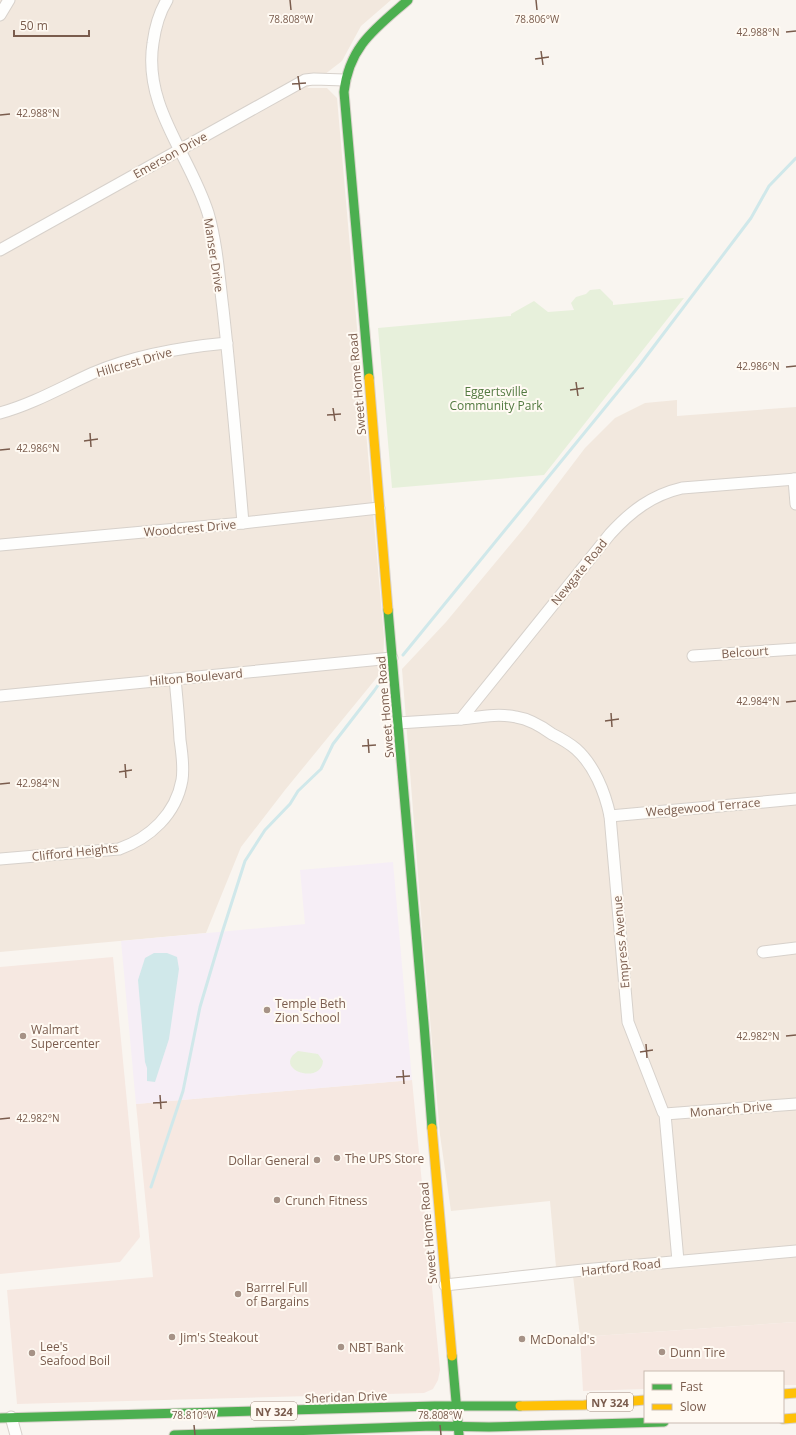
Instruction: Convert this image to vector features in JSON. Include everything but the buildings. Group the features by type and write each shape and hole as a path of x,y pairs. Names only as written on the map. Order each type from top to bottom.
{"street":[{"path":"0,15 9,0"},
{"name":"Manser Drive","path":"167,0 158,21 151,52 153,86 158,103 208,212 214,238 227,343 243,523"},
{"name":"Sweet Home Road","path":"408,0 363,41 351,60 345,80 344,92 424,1024 434,1160 459,1431"},
{"name":"Emerson Drive","path":"0,250 304,80 345,80"},
{"name":"Hillcrest Drive","path":"0,413 38,399 109,367 174,350 227,343"},
{"path":"795,479 796,504"},
{"name":"Newgate Road","path":"461,719 610,534 635,509 652,498 682,488 795,479"},
{"name":"Woodcrest Drive","path":"0,545 243,523 379,508"},
{"name":"Belcourt","path":"693,656 796,649"},
{"name":"Hilton Boulevard","path":"0,696 392,658"},
{"name":"Clifford Heights","path":"0,859 119,849 142,839 160,822 174,804 182,779 182,761 175,679"},
{"name":"Empress Avenue","path":"461,719 501,715 531,721 542,727 575,748 597,777 607,801 610,816 628,1022 665,1114 678,1261"},
{"path":"398,723 461,719"},
{"name":"Wedgewood Terrace","path":"610,816 796,798"},
{"path":"763,952 796,948"},
{"name":"Monarch Drive","path":"665,1114 796,1104"},
{"name":"Hartford Road","path":"445,1285 678,1261 796,1251"},
{"path":"784,1394 796,1393"},
{"name":"Sheridan Drive","path":"6,1417 456,1406 488,1407 584,1405 644,1400"},
{"path":"6,1417 16,1435"},
{"path":"784,1419 796,1418"},
{"path":"632,1423 632,1435"},
{"name":"NY 324","path":"174,1435 354,1428 459,1431 489,1427 644,1423"}],"shaded area":[{"path":"0,0 391,0 361,26 342,61 307,88 327,88 337,98 384,638 383,670 285,790 241,847 206,933 0,952"},
{"path":"677,400 677,416 796,407 796,1322 580,1337 572,1267 556,1267 550,1201 451,1211 440,1135 402,669 446,622 525,527 585,448 615,418 645,403"},
{"name":"Temple Beth Zion School","path":"393,862 412,1080 136,1104 121,941 305,924 300,870"},
{"path":"113,957 140,1237 120,1262 0,1274 0,967"},
{"path":"412,1080 440,1370 438,1380 433,1389 424,1393 17,1404 7,1290 153,1277 136,1104"},
{"path":"796,1322 796,1385 784,1385 784,1371 644,1371 644,1389 583,1391 580,1337"}],"green space":[{"name":"Eggertsville Community Park","path":"600,289 613,302 613,305 684,298 544,475 392,488 378,328 511,316 511,314 534,301 548,312 574,310 571,303 576,297 586,294 590,290"},
{"path":"298,1051 318,1054 323,1061 320,1068 314,1073 307,1074 294,1069 290,1064 291,1058"}],"water":[{"path":"154,953 167,953 177,957 179,969 169,1039 155,1082 147,1081 138,980 145,958"}],"waterway":[{"path":"403,655 639,366 751,218 769,186 796,158"},
{"path":"151,1187 183,1091 200,1007 245,861 265,830 290,804 298,791 321,769 333,744 383,678"}],"traffic: fast":[{"path":"369,378 344,92 347,76 358,50 375,29 408,0"},
{"path":"388,610 432,1128"},
{"path":"452,1356 459,1435"},
{"path":"0,1418 435,1406 520,1406"},
{"path":"174,1435 433,1426 489,1427 644,1423"}],"traffic: slow":[{"path":"369,378 388,610"},
{"path":"432,1128 452,1356"},
{"path":"784,1394 796,1393"},
{"path":"520,1406 584,1405 644,1400"},
{"path":"784,1419 796,1418"}],"place":[{"name":"Temple Beth Zion School","path":"267,1010"},
{"name":"Walmart Supercenter","path":"23,1036"},
{"name":"The UPS Store","path":"337,1158"},
{"name":"Dollar General","path":"317,1160"},
{"name":"Crunch Fitness","path":"277,1200"},
{"name":"Barrrel Full of Bargains","path":"238,1294"},
{"name":"Jim's Steakout","path":"172,1337"},
{"name":"McDonald's","path":"522,1339"},
{"name":"NBT Bank","path":"341,1347"},
{"name":"Dunn Tire","path":"662,1352"},
{"name":"Lee's Seafood Boil","path":"32,1353"}]}
